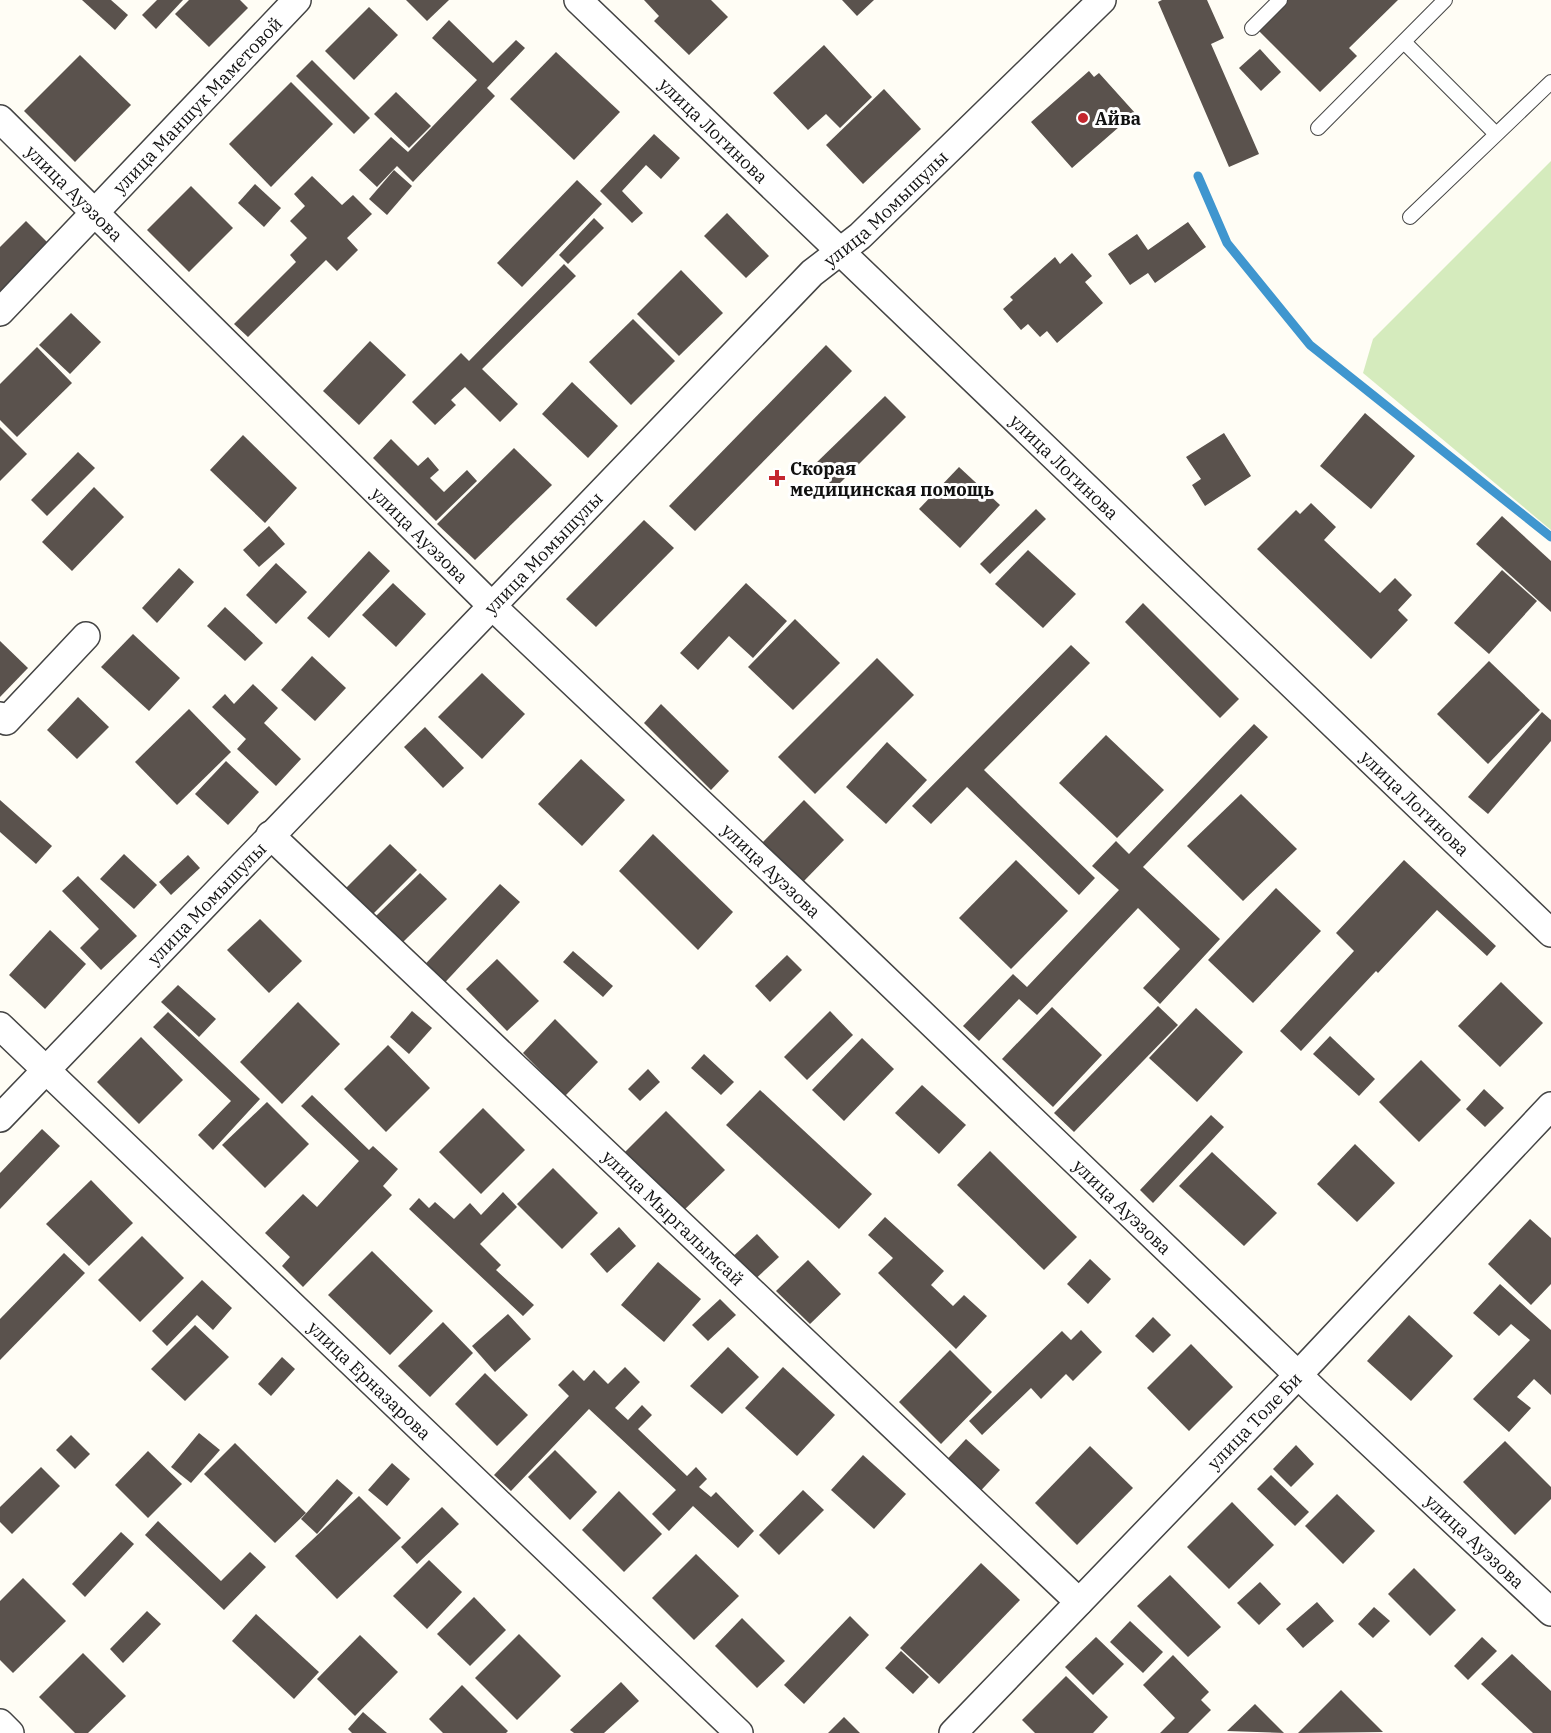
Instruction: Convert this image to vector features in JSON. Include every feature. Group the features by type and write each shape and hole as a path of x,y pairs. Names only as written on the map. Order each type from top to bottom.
{"street":[{"name":"улица Маншук Маметовой","path":"0,312 297,0"},
{"name":"улица Логинова","path":"578,0 1551,933"},
{"name":"улица Момышулы","path":"0,1118 812,273 842,252 1101,0"},
{"name":"улица Ауэзова","path":"0,119 96,211 491,605 1551,1612"},
{"path":"0,716 6,721 86,636"},
{"name":"улица Мыргалымсай","path":"270,835 1079,1602"},
{"name":"улица Ерназарова","path":"0,1026 739,1733"},
{"name":"улица Толе Би","path":"953,1733 1299,1374 1551,1106"},
{"path":"0,1723 10,1733"}],"lane":[{"path":"1252,28 1280,0"},
{"path":"1318,128 1445,0"},
{"path":"1404,42 1496,134"},
{"path":"1410,217 1551,82"}],"green space":[{"path":"1551,161 1551,530 1363,373 1373,339"}],"building":[{"path":"82,0 111,0 128,15 115,30"},
{"path":"157,0 183,0 156,29 142,15"},
{"path":"189,0 240,0 248,8 209,47 175,14"},
{"path":"406,0 449,0 427,21"},
{"path":"644,0 711,0 728,17 689,55 654,21 659,16"},
{"path":"842,0 874,0 857,16"},
{"path":"1162,0 1207,0 1224,38 1211,44 1259,154 1229,167 1158,2"},
{"path":"1286,0 1398,0 1349,48 1357,56 1320,92 1257,29"},
{"path":"369,7 398,35 354,80 325,51"},
{"path":"449,20 493,63 516,40 525,48 487,88 495,96 413,182 397,166 377,187 359,170 391,137 408,152 477,80 432,38"},
{"path":"824,45 872,97 840,128 826,114 808,130 773,93"},
{"path":"1260,49 1281,72 1261,91 1239,68"},
{"path":"556,52 620,112 574,160 510,99"},
{"path":"80,55 131,105 75,162 24,111"},
{"path":"312,60 370,118 354,134 296,76"},
{"name":"Айва","path":"1089,71 1094,77 1099,73 1135,113 1072,168 1031,122"},
{"path":"291,82 333,124 271,187 229,144"},
{"path":"884,89 921,129 863,184 826,145"},
{"path":"396,92 431,126 409,148 374,114"},
{"path":"654,134 680,158 661,179 646,165 622,191 643,213 632,223 600,191"},
{"path":"394,170 412,186 387,215 369,199"},
{"path":"312,176 342,205 353,195 372,214 347,238 358,250 337,271 326,260 248,337 234,324 296,262 290,255 307,238 290,221 305,206 294,194"},
{"path":"577,180 602,204 522,287 497,263"},
{"path":"255,184 281,208 264,227 238,203"},
{"path":"191,186 233,228 189,272 147,230"},
{"path":"727,213 769,256 746,278 704,236"},
{"path":"594,218 604,228 568,264 559,255"},
{"path":"26,221 49,244 0,293 0,247"},
{"path":"1188,222 1206,247 1155,283 1148,273 1130,285 1108,254 1137,234 1148,250"},
{"path":"1072,253 1092,276 1085,282 1103,303 1057,343 1047,331 1040,337 1028,324 1021,330 1003,309 1013,300 1010,297 1055,257 1060,264"},
{"path":"564,264 576,276 482,369 518,404 500,422 465,387 451,400 456,405 435,425 412,402 461,353 469,361"},
{"path":"681,270 723,313 679,356 637,314"},
{"path":"71,313 101,342 70,374 39,345"},
{"path":"633,319 675,361 631,405 589,362"},
{"path":"370,341 406,375 359,425 323,391"},
{"path":"826,345 852,371 695,531 669,506"},
{"path":"37,347 72,383 17,437 0,420 0,384"},
{"path":"572,382 618,426 588,458 542,414"},
{"path":"885,396 906,417 835,488 813,466"},
{"path":"1365,413 1415,456 1371,509 1320,466"},
{"path":"0,427 27,454 0,481"},
{"path":"1224,433 1251,476 1205,506 1192,485 1201,479 1186,457"},
{"path":"243,435 297,488 265,523 210,470"},
{"path":"391,439 418,466 428,457 439,470 430,478 444,492 467,470 477,481 436,521 373,458"},
{"path":"514,448 552,485 475,560 437,524"},
{"path":"78,452 95,468 47,516 31,500"},
{"path":"959,467 1000,505 960,548 919,509"},
{"path":"94,487 124,517 72,571 42,542"},
{"path":"1311,503 1336,527 1324,540 1380,593 1395,578 1412,595 1398,610 1408,620 1371,659 1257,549 1296,510 1300,514"},
{"path":"1036,509 1046,519 990,574 980,564"},
{"path":"1502,516 1551,561 1551,612 1476,544"},
{"path":"644,520 674,548 596,627 566,599"},
{"path":"269,526 285,544 259,567 243,550"},
{"path":"1028,550 1076,594 1043,628 995,584"},
{"path":"369,551 390,571 329,638 307,618"},
{"path":"276,563 307,592 276,624 246,595"},
{"path":"179,568 194,582 157,623 142,608"},
{"path":"1502,570 1537,601 1489,654 1454,623"},
{"path":"393,583 426,614 396,647 362,615"},
{"path":"746,583 787,621 753,658 729,636 698,670 680,653"},
{"path":"1143,603 1239,699 1220,718 1125,622"},
{"path":"225,607 263,643 245,661 207,626"},
{"path":"795,619 840,663 793,710 748,667"},
{"path":"133,634 180,678 149,711 101,667"},
{"path":"0,641 28,668 0,697"},
{"path":"1071,645 1090,663 984,770 1095,878 1079,895 967,787 931,824 912,806"},
{"path":"312,656 346,688 315,721 281,690"},
{"path":"877,658 914,695 815,794 778,757"},
{"path":"1489,661 1540,710 1488,764 1437,714"},
{"path":"482,673 525,714 482,759 438,717"},
{"path":"253,684 278,708 264,723 301,759 276,786 237,749 246,739 212,707 225,694 234,704"},
{"path":"78,697 109,727 77,759 47,730"},
{"path":"661,704 729,771 711,790 644,723"},
{"path":"189,709 231,752 177,805 135,762"},
{"path":"1542,712 1551,720 1551,741 1488,814 1468,797"},
{"path":"1254,724 1268,737 1143,867 1220,939 1160,1004 1143,988 1180,949 1138,908 1037,1015 1019,999 979,1041 963,1026 1013,974 1027,987 1119,890 1092,866 1116,841 1129,854"},
{"path":"425,727 464,768 443,788 404,747"},
{"path":"1106,735 1164,790 1117,838 1059,783"},
{"path":"887,742 927,780 886,824 846,787"},
{"path":"581,759 625,800 582,846 538,804"},
{"path":"226,761 259,792 228,825 195,794"},
{"path":"1241,794 1297,849 1243,901 1187,846"},
{"path":"0,800 52,846 36,864 0,832"},
{"path":"804,800 844,840 802,883 761,844"},
{"path":"653,834 733,912 698,950 619,871"},
{"path":"390,844 417,870 373,914 346,888"},
{"path":"124,854 157,885 134,909 100,879"},
{"path":"188,855 200,868 171,895 159,882"},
{"path":"1016,860 1068,911 1011,969 959,918"},
{"path":"1404,860 1496,946 1487,956 1437,910 1301,1051 1280,1031 1354,951 1336,933"},
{"path":"420,873 447,899 403,942 376,916"},
{"path":"78,876 137,936 101,970 80,948 99,929 62,891"},
{"path":"500,884 520,902 437,991 417,973"},
{"path":"1276,888 1321,931 1253,1003 1208,960"},
{"path":"260,919 302,961 269,993 227,950"},
{"path":"50,930 86,964 45,1009 9,975"},
{"path":"573,951 613,986 603,997 563,962"},
{"path":"787,955 802,970 770,1002 755,986"},
{"path":"497,959 539,1001 507,1031 466,989"},
{"path":"1501,982 1543,1023 1500,1067 1458,1026"},
{"path":"178,985 216,1019 199,1037 161,1002"},
{"path":"298,1002 340,1044 282,1104 240,1062"},
{"path":"1158,1006 1178,1025 1074,1132 1054,1113"},
{"path":"1052,1007 1102,1055 1053,1107 1002,1059"},
{"path":"1196,1008 1243,1052 1197,1102 1149,1058"},
{"path":"412,1011 432,1028 409,1054 390,1037"},
{"path":"830,1011 853,1035 807,1080 784,1057"},
{"path":"168,1012 260,1099 213,1150 198,1135 231,1101 153,1027"},
{"path":"555,1019 598,1062 565,1096 523,1053"},
{"path":"1330,1036 1375,1079 1359,1096 1313,1054"},
{"path":"141,1037 183,1080 139,1124 97,1082"},
{"path":"862,1038 894,1069 844,1121 812,1090"},
{"path":"388,1045 430,1088 386,1132 344,1089"},
{"path":"704,1054 734,1082 721,1095 691,1068"},
{"path":"1421,1060 1461,1100 1419,1142 1379,1102"},
{"path":"648,1069 660,1082 640,1101 628,1089"},
{"path":"922,1085 966,1125 939,1154 895,1113"},
{"path":"1484,1089 1504,1108 1485,1127 1466,1109"},
{"path":"760,1090 872,1194 839,1229 726,1125"},
{"path":"312,1095 369,1150 373,1146 398,1169 383,1186 392,1195 303,1287 282,1266 290,1257 265,1233 303,1194 317,1207 359,1161 301,1106"},
{"path":"267,1102 309,1144 265,1188 222,1145"},
{"path":"483,1108 525,1150 481,1194 439,1152"},
{"path":"666,1111 725,1170 680,1214 622,1155"},
{"path":"1211,1115 1224,1127 1153,1203 1140,1190"},
{"path":"42,1129 60,1146 0,1209 0,1173"},
{"path":"1355,1144 1395,1183 1357,1222 1317,1184"},
{"path":"990,1151 1077,1237 1044,1270 957,1185"},
{"path":"1212,1152 1277,1213 1244,1246 1179,1186"},
{"path":"553,1168 598,1213 562,1249 517,1204"},
{"path":"91,1180 133,1223 89,1266 46,1224"},
{"path":"503,1192 517,1207 480,1244 501,1265 496,1270 534,1305 523,1316 409,1209 419,1198 429,1208 435,1202 454,1219 470,1203 481,1215"},
{"path":"885,1217 944,1271 931,1285 953,1306 964,1295 987,1316 956,1349 878,1273 893,1258 868,1235"},
{"path":"1530,1219 1551,1238 1551,1284 1531,1305 1488,1264"},
{"path":"619,1227 636,1246 607,1273 590,1254"},
{"path":"757,1234 779,1257 750,1284 728,1261"},
{"path":"142,1236 184,1278 140,1322 98,1280"},
{"path":"372,1251 433,1311 390,1355 328,1295"},
{"path":"64,1253 85,1273 0,1360 0,1319"},
{"path":"1090,1259 1111,1279 1088,1304 1067,1284"},
{"path":"808,1260 841,1294 810,1324 776,1291"},
{"path":"658,1262 701,1299 664,1342 621,1305"},
{"path":"202,1280 232,1308 213,1330 197,1315 167,1346 152,1331"},
{"path":"1500,1284 1551,1330 1551,1395 1534,1379 1517,1397 1531,1408 1509,1432 1473,1399 1530,1340 1511,1324 1499,1336 1473,1313"},
{"path":"720,1299 736,1315 708,1341 692,1325"},
{"path":"508,1314 531,1339 495,1372 472,1346"},
{"path":"1409,1315 1453,1356 1411,1401 1367,1361"},
{"path":"1153,1317 1171,1335 1153,1353 1135,1336"},
{"path":"443,1322 473,1353 430,1397 398,1366"},
{"path":"195,1325 229,1357 185,1401 151,1369"},
{"path":"1081,1330 1102,1352 1073,1381 1066,1374 1041,1399 1031,1388 982,1435 969,1421 1062,1331 1071,1340"},
{"path":"1191,1344 1233,1387 1189,1431 1147,1388"},
{"path":"728,1347 759,1377 722,1414 690,1386"},
{"path":"950,1350 992,1392 941,1444 899,1402"},
{"path":"282,1357 295,1369 271,1396 258,1384"},
{"path":"625,1367 640,1382 615,1408 628,1420 642,1405 652,1415 638,1429 687,1476 696,1467 707,1479 699,1487 711,1497 716,1492 754,1531 738,1548 693,1506 669,1531 652,1514 676,1490 589,1409 511,1491 494,1475 569,1396 558,1385 573,1370 584,1381 594,1370 608,1384"},
{"path":"783,1367 835,1415 797,1456 745,1408"},
{"path":"485,1373 528,1415 497,1446 455,1404"},
{"path":"199,1433 220,1450 191,1483 171,1467"},
{"path":"71,1435 90,1454 75,1469 56,1450"},
{"path":"966,1439 1000,1470 973,1499 939,1468"},
{"path":"1505,1441 1551,1487 1551,1499 1515,1535 1463,1482"},
{"path":"235,1443 306,1513 275,1543 204,1474"},
{"path":"1296,1445 1314,1464 1291,1487 1273,1469"},
{"path":"1090,1446 1133,1488 1077,1545 1035,1503"},
{"path":"555,1450 597,1492 570,1520 528,1477"},
{"path":"148,1451 182,1484 148,1518 115,1485"},
{"path":"863,1455 906,1494 874,1529 831,1490"},
{"path":"392,1463 410,1479 387,1506 368,1490"},
{"path":"41,1467 60,1486 12,1534 0,1522 0,1507"},
{"path":"1271,1475 1309,1512 1295,1526 1257,1489"},
{"path":"337,1479 353,1493 317,1534 301,1519"},
{"path":"803,1490 824,1510 779,1555 759,1535"},
{"path":"619,1491 662,1534 624,1572 582,1530"},
{"path":"1337,1494 1375,1531 1343,1564 1305,1526"},
{"path":"359,1496 401,1538 337,1599 295,1556"},
{"path":"1232,1502 1274,1545 1229,1589 1187,1547"},
{"path":"442,1507 459,1524 417,1564 401,1547"},
{"path":"158,1521 221,1581 250,1552 266,1567 224,1610 145,1535"},
{"path":"121,1532 134,1544 85,1597 72,1584"},
{"path":"696,1554 739,1596 694,1640 652,1598"},
{"path":"429,1560 462,1592 427,1629 393,1596"},
{"path":"981,1563 1020,1600 939,1684 900,1648"},
{"path":"1414,1568 1456,1610 1430,1636 1388,1594"},
{"path":"1170,1575 1221,1627 1188,1657 1137,1606"},
{"path":"23,1578 66,1621 13,1673 0,1660 0,1601"},
{"path":"1260,1582 1281,1604 1259,1625 1237,1603"},
{"path":"474,1597 506,1630 470,1666 437,1634"},
{"path":"1317,1602 1334,1621 1303,1648 1286,1629"},
{"path":"1374,1607 1390,1621 1373,1638 1358,1624"},
{"path":"147,1611 161,1624 123,1663 110,1649"},
{"path":"256,1614 319,1672 294,1699 232,1641"},
{"path":"850,1616 869,1635 804,1704 784,1685"},
{"path":"742,1618 785,1661 757,1688 715,1646"},
{"path":"1130,1621 1163,1652 1143,1673 1110,1642"},
{"path":"519,1634 561,1676 517,1720 475,1678"},
{"path":"360,1635 398,1672 355,1716 317,1679"},
{"path":"1096,1637 1124,1664 1093,1695 1065,1667"},
{"path":"1482,1637 1497,1651 1468,1680 1454,1666"},
{"path":"901,1651 929,1677 913,1694 885,1668"},
{"path":"83,1653 126,1696 88,1733 75,1733 39,1697"},
{"path":"1512,1654 1551,1691 1551,1733 1533,1733 1481,1684"},
{"path":"1173,1655 1209,1692 1201,1700 1211,1710 1188,1733 1160,1733 1175,1718 1143,1685"},
{"path":"1066,1676 1108,1717 1093,1733 1035,1733 1022,1720"},
{"path":"621,1682 639,1701 604,1733 574,1733 570,1730"},
{"path":"462,1685 508,1731 506,1733 443,1733 429,1719"},
{"path":"1341,1690 1383,1732 1298,1733"},
{"path":"1255,1704 1284,1733 1227,1731"},
{"path":"363,1712 387,1733 352,1733 348,1729"},
{"path":"844,1717 860,1733 828,1733"}],"waterway":[{"path":"1198,176 1227,243 1310,345 1551,537"}],"place":[{"name":"Айва","path":"1083,118"},
{"name":"Скорая медицинская помощь","path":"777,478"}]}
